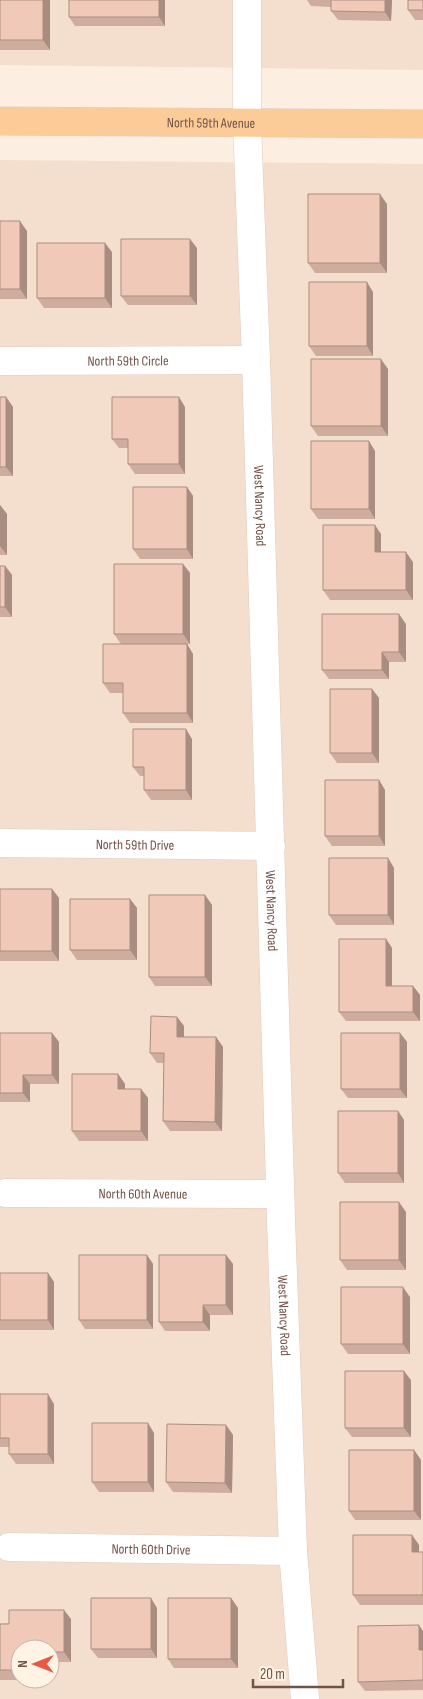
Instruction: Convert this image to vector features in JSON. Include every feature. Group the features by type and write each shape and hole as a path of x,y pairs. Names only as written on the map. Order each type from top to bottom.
{"main road":[{"name":"North 59th Avenue","path":"0,121 423,124"}],"street":[{"name":"West Nancy Road","path":"246,0 247,123 271,846 280,1194 293,1551 305,1699"},
{"name":"North 59th Circle","path":"0,361 256,360"},
{"name":"North 59th Drive","path":"0,843 271,846"},
{"name":"North 60th Avenue","path":"5,1193 280,1194"},
{"name":"North 60th Drive","path":"9,1547 293,1551"}],"shaded area":[{"path":"0,0 423,0 423,70 0,65"},
{"path":"0,160 423,164 423,1699 0,1699"}],"building":[{"path":"0,0 43,0 43,40 0,40"},
{"path":"69,0 159,0 159,17 69,17"},
{"path":"331,0 385,0 385,12 331,11"},
{"path":"408,0 423,0 423,10 408,10"},
{"path":"308,194 380,194 380,263 308,263"},
{"path":"0,221 20,221 20,289 0,289"},
{"path":"121,239 190,239 190,296 121,296"},
{"path":"37,243 105,243 105,298 37,298"},
{"path":"309,282 367,282 367,346 309,346"},
{"path":"311,359 381,359 381,426 311,426"},
{"path":"0,397 6,397 6,467 0,467"},
{"path":"112,397 179,397 179,464 128,464 128,439 112,439"},
{"path":"311,441 369,441 369,509 311,509"},
{"path":"133,487 187,487 187,549 133,549"},
{"path":"323,525 375,525 375,552 406,552 406,590 323,590"},
{"path":"114,564 183,564 183,634 114,634"},
{"path":"0,566 5,566 5,607 0,607"},
{"path":"322,614 399,614 399,652 382,652 382,670 322,670"},
{"path":"103,644 187,644 187,713 123,713 123,683 103,683"},
{"path":"330,689 372,689 372,753 330,753"},
{"path":"133,729 186,729 186,790 144,790 144,767 133,767"},
{"path":"325,780 379,780 379,836 325,836"},
{"path":"329,858 388,858 388,915 329,915"},
{"path":"0,889 52,889 52,951 0,951"},
{"path":"149,895 205,895 205,977 149,977"},
{"path":"70,899 130,899 130,950 70,950"},
{"path":"339,939 386,939 386,986 413,986 413,1012 339,1012"},
{"path":"151,1016 177,1017 177,1037 216,1037 215,1122 163,1121 164,1053 150,1053"},
{"path":"0,1033 52,1033 52,1075 23,1075 23,1093 0,1093"},
{"path":"341,1033 400,1033 400,1089 341,1089"},
{"path":"72,1074 118,1074 118,1089 141,1089 141,1131 72,1131"},
{"path":"338,1111 398,1111 398,1173 338,1173"},
{"path":"340,1202 399,1202 399,1260 340,1260"},
{"path":"79,1255 147,1255 147,1320 79,1320"},
{"path":"159,1255 226,1255 226,1305 203,1305 203,1322 159,1322"},
{"path":"0,1273 48,1273 48,1320 0,1320"},
{"path":"341,1287 403,1287 403,1344 341,1344"},
{"path":"345,1371 404,1371 404,1428 345,1428"},
{"path":"0,1394 48,1394 48,1454 9,1454 9,1438 0,1438"},
{"path":"92,1423 148,1423 148,1482 92,1482"},
{"path":"167,1424 226,1425 225,1483 166,1482"},
{"path":"349,1450 414,1450 414,1511 349,1511"},
{"path":"353,1535 412,1535 412,1552 423,1552 423,1595 353,1595"},
{"path":"91,1598 151,1598 151,1649 91,1649"},
{"path":"168,1598 231,1598 231,1659 168,1659"},
{"path":"9,1610 64,1610 64,1652 60,1652 60,1639 10,1639 10,1670 0,1670 0,1624 9,1624"},
{"path":"419,1625 419,1650 423,1650 423,1680 358,1682 358,1626"}]}
